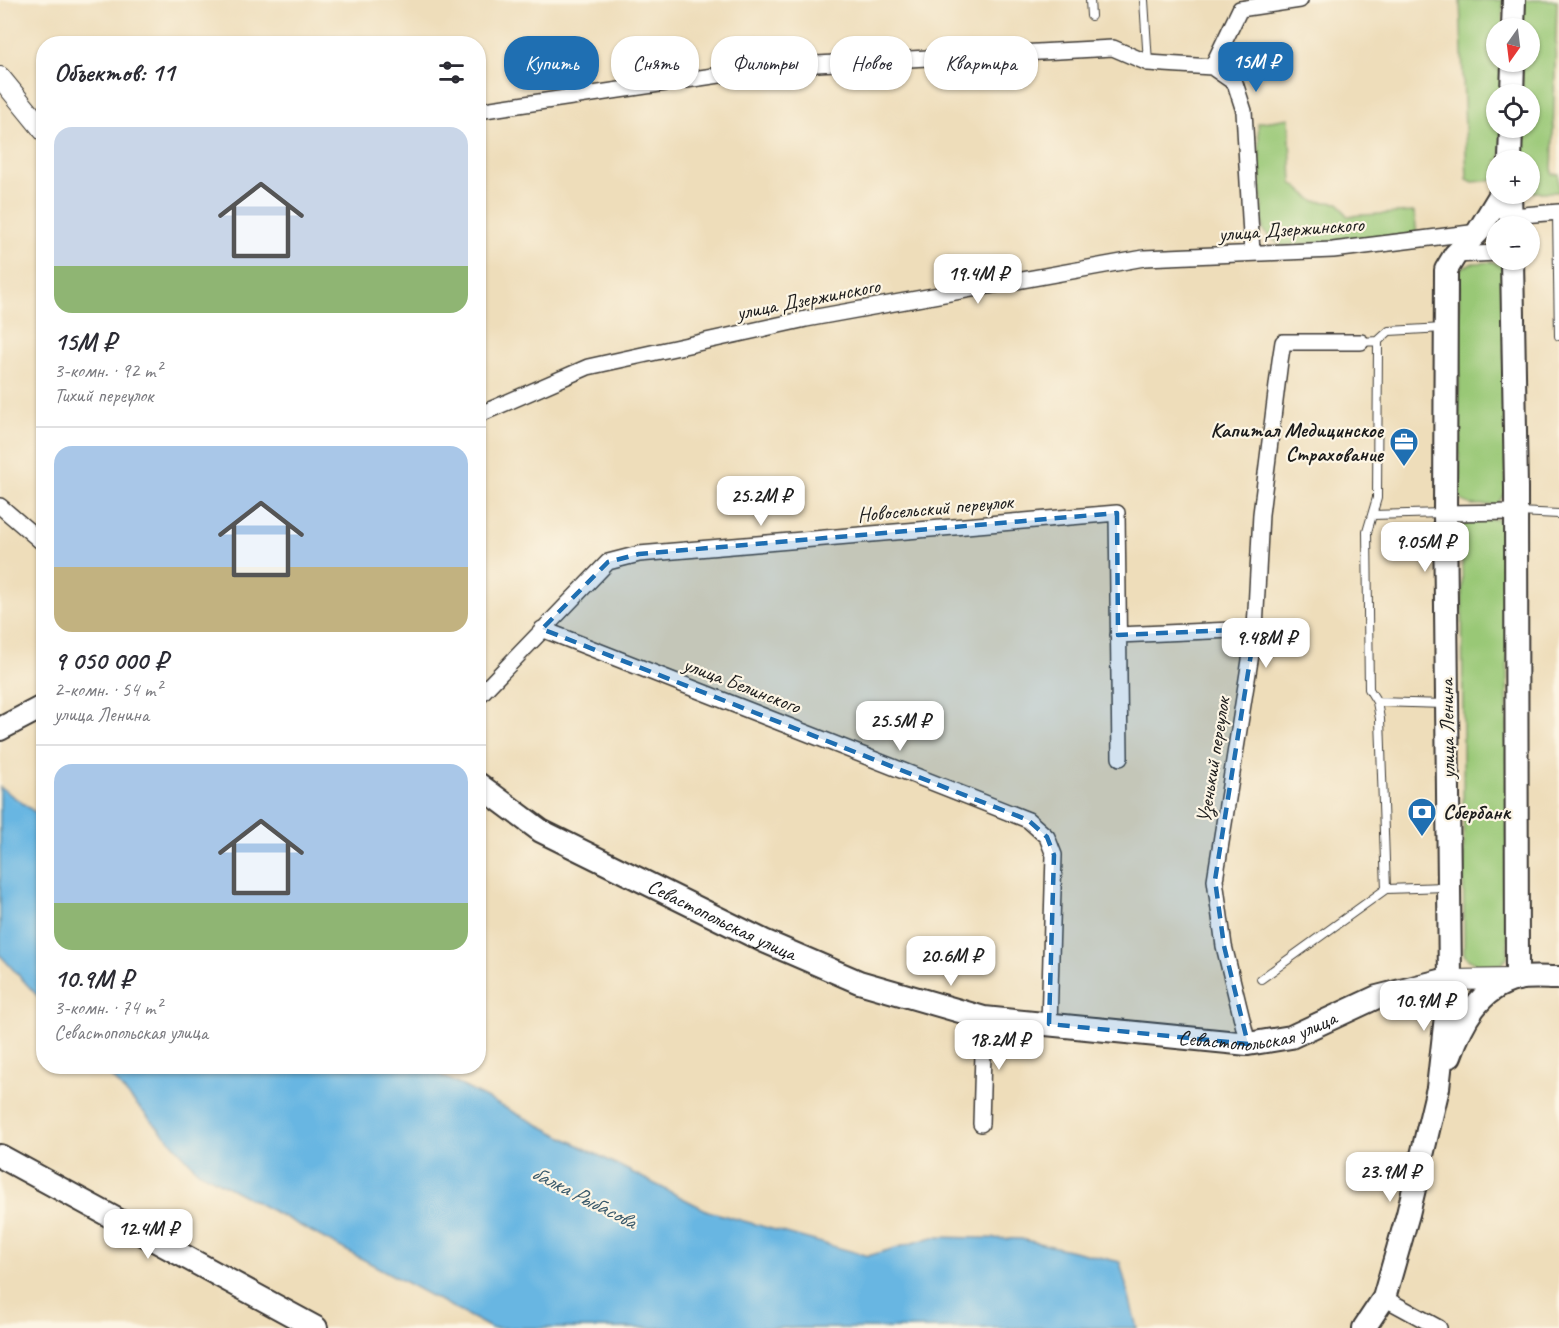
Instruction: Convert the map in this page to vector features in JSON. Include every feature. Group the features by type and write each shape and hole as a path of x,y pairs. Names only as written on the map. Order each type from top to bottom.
{"main road":[{"path":"1513,18 1514,0"},
{"name":"улица Ленина","path":"1438,1088 1450,980 1445,513 1446,270 1455,255 1478,232 1495,204"},
{"path":"1364,1328 1383,1298 1408,1214 1438,1088 1462,1025 1484,995 1517,979 1516,512 1512,270"},
{"path":"0,729 36,710"},
{"name":"Севастопольская улица","path":"486,790 541,831 764,941 859,982 984,1018 1248,1044 1291,1037 1377,997 1450,980"},
{"name":"Севастопольская улица","path":"1517,979 1559,978"},
{"path":"0,1156 316,1328"}],"street":[{"path":"1212,67 1240,9 1300,0"},
{"path":"486,110 780,66 1113,48 1148,63 1212,67 1235,83 1244,111 1252,253"},
{"path":"0,78 36,121"},
{"path":"1537,216 1558,212"},
{"name":"улица Дзержинского","path":"486,412 588,367 806,319 1144,258 1333,250 1478,232"},
{"path":"1455,255 1486,254"},
{"name":"Узенький переулок","path":"1248,1044 1224,946 1215,880 1255,628 1261,514 1283,342 1361,342"},
{"path":"0,506 36,537"},
{"path":"1445,513 1516,512"},
{"name":"Новосельский переулок","path":"486,688 608,562 639,554 1117,513 1120,758"},
{"path":"1118,635 1255,628"},
{"name":"улица Белинского","path":"542,629 1028,820 1047,837 1054,855 1049,1024"},
{"name":"Севастопольская улица","path":"1450,980 1517,979"},
{"path":"981,1124 984,1018"},
{"path":"1383,1298 1439,1328"}],"lane":[{"path":"1090,0 1091,16"},
{"path":"1144,0 1148,63"},
{"path":"1558,212 1559,336"},
{"path":"1361,342 1378,340 1389,331 1444,328"},
{"path":"1378,340 1377,498 1367,532 1369,689 1377,702 1386,889"},
{"path":"1516,512 1559,514"},
{"path":"1372,514 1445,513"},
{"path":"1377,702 1447,704"},
{"path":"1261,979 1386,889 1448,887"}],"highlighted area":[{"path":"1117,513 1118,635 1255,629 1215,880 1224,946 1248,1044 1049,1024 1054,855 1047,837 1028,820 542,629 608,562 639,554"}],"green space":[{"path":"1460,0 1503,0 1503,18 1486,18 1486,72 1502,72 1502,84 1486,84 1486,138 1502,138 1501,150 1486,150 1486,181 1473,182 1467,179"},
{"path":"1521,0 1557,0 1552,174 1559,174 1559,192 1540,192 1540,150 1522,150 1522,138 1540,138 1540,84 1522,84 1522,72 1540,72 1540,18 1521,18"},
{"path":"1289,118 1292,183 1314,201 1339,203 1347,216 1414,212 1417,234 1281,246 1263,230 1258,123"},
{"path":"1486,262 1486,270 1503,270 1506,493 1496,505 1472,505 1462,501 1459,494 1459,274 1461,268 1473,263"},
{"path":"1470,520 1503,521 1507,529 1508,956 1501,964 1485,965 1471,962 1464,954 1462,527"}],"water":[{"path":"0,787 36,813 36,994 0,955"},
{"name":"балка Рыбасова","path":"108,1074 439,1074 708,1211 868,1256 933,1237 1021,1239 1120,1262 1137,1328 491,1328 198,1171"}],"place":[{"name":"Капитал Медицинское Страхование","path":"1404,468"},
{"name":"Сбербанк","path":"1422,838"}]}
